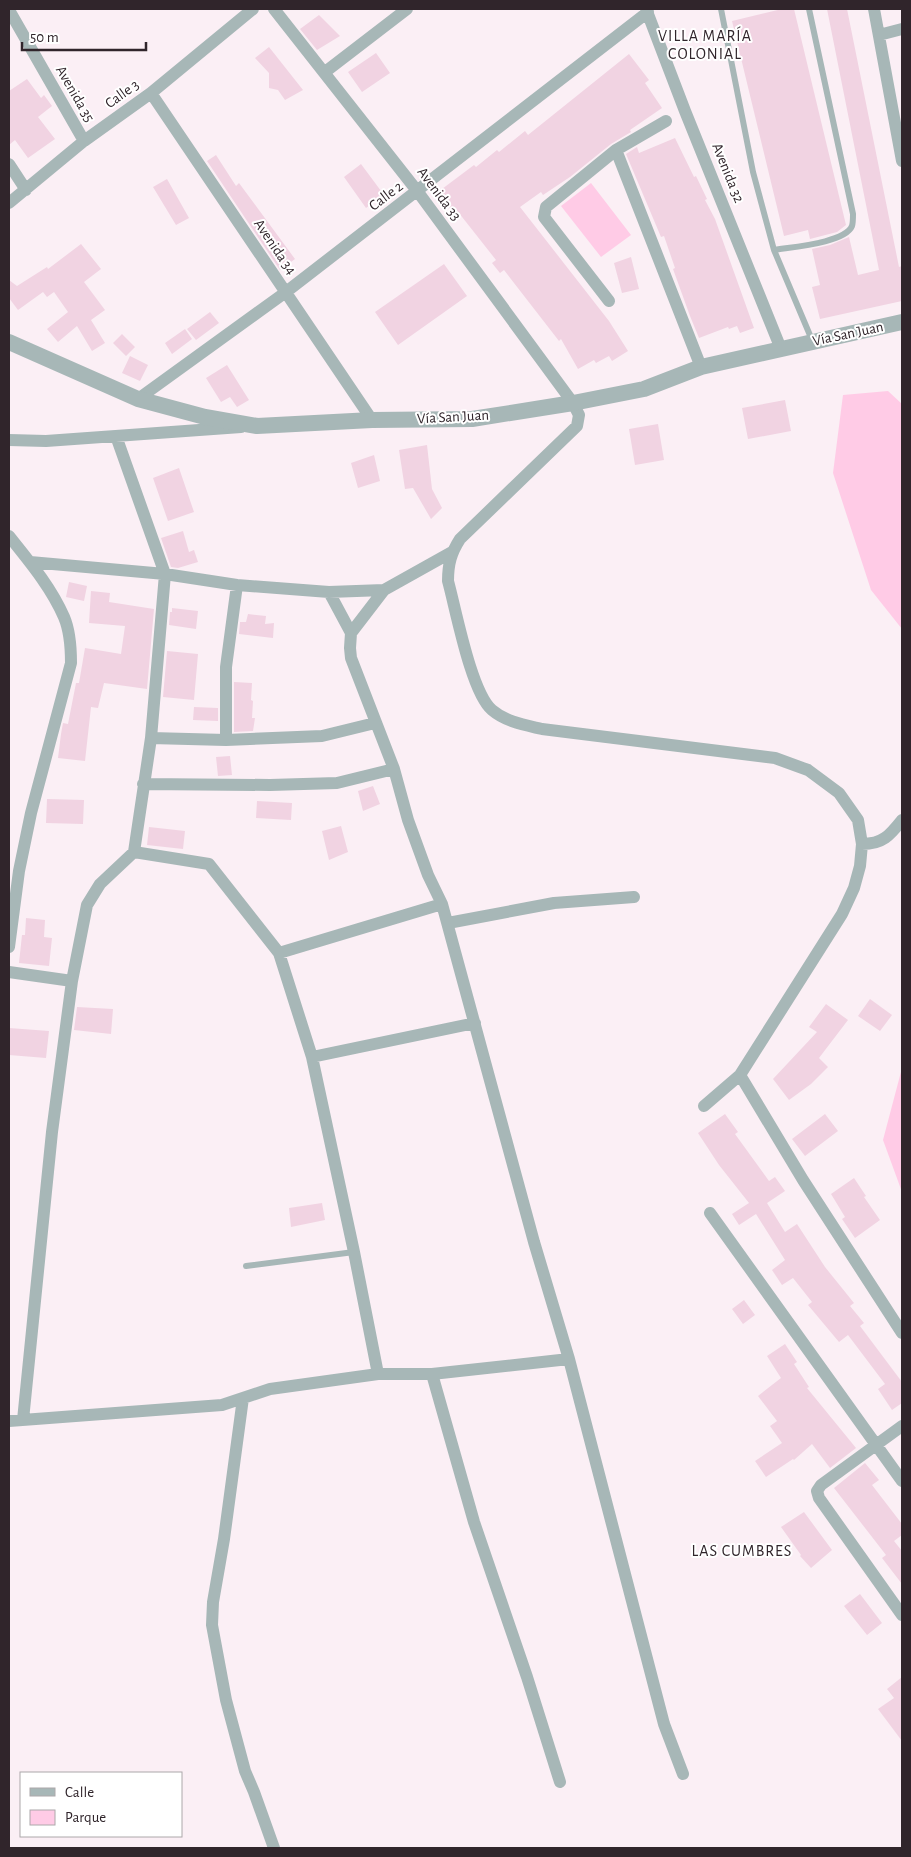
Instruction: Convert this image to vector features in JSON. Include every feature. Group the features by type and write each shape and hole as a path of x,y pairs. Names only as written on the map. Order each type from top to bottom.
{"street":[{"name":"Calle 3","path":"9,203 84,141 151,93 253,9"},
{"name":"Avenida 33","path":"274,9 418,192 573,403"},
{"path":"325,72 406,9"},
{"path":"874,9 902,161"},
{"name":"Avenida 35","path":"9,10 84,141"},
{"name":"Calle 2","path":"138,399 286,292 418,192 647,10"},
{"name":"Avenida 32","path":"647,10 685,111 781,349"},
{"path":"879,35 902,28"},
{"name":"Avenida 34","path":"151,93 372,420"},
{"path":"609,301 544,217 544,212 546,207 616,150 666,121"},
{"path":"616,150 701,367"},
{"path":"9,164 26,190"},
{"name":"Vía San Juan","path":"9,342 138,399 205,418 258,426 372,420 472,419 573,403 644,389 701,367 902,322"},
{"path":"573,403 579,415 577,426 460,539 452,552 448,568 448,581 474,679 482,697 492,710 504,717 520,724 542,729 775,758 808,770 839,792 858,820 862,844 860,866 854,888 842,914 740,1075 704,1106"},
{"path":"9,440 46,441 258,426"},
{"path":"23,1420 52,1132 72,981 87,905 100,884 134,852 151,738 165,574 116,436"},
{"path":"9,536 49,590 65,618 71,644 71,663 31,813 19,871 9,947"},
{"path":"351,633 384,590 452,552"},
{"path":"30,562 165,574 237,585 329,592 384,590"},
{"path":"226,740 226,666 237,585"},
{"path":"329,592 351,633 351,658 394,769 408,820 428,875 442,904 448,923 534,1242 568,1359 664,1724 683,1774"},
{"path":"151,738 226,740 322,736 375,723"},
{"path":"143,784 270,785 337,783 394,769"},
{"path":"862,844 873,844 888,837 902,820"},
{"path":"134,852 209,864 279,953 312,1057 378,1374"},
{"path":"448,923 554,903 634,897"},
{"path":"279,953 442,904"},
{"path":"9,972 72,981"},
{"path":"312,1057 475,1023"},
{"path":"740,1075 803,1180 902,1333"},
{"path":"710,1213 902,1481"},
{"path":"9,1421 222,1405 270,1389 378,1374 432,1374 568,1359"},
{"path":"432,1374 474,1522 527,1677 560,1782"},
{"path":"243,1398 224,1539 213,1602 212,1625 226,1700 244,1772 258,1801 274,1848"},
{"path":"902,1426 821,1484 817,1491 819,1498 902,1615"}],"lane":[{"path":"721,9 753,172 774,250 812,342"},
{"path":"774,250 832,240 845,234 852,226 853,214 809,9"},
{"path":"246,1266 354,1252"}],"green space":[{"path":"591,183 631,235 601,257 561,206"},
{"path":"888,391 902,404 902,629 871,590 833,473 843,395"},
{"path":"902,1068 902,1192 883,1140"}],"building":[{"path":"782,9 794,9 846,225 837,232 810,239 808,230 784,236 732,21"},
{"path":"827,9 847,9 899,267 902,266 902,301 820,319 812,287 820,285 812,249 830,245 849,237 858,275 879,270"},
{"path":"319,15 340,36 317,50 300,29"},
{"path":"269,47 303,90 285,100 278,90 269,88 269,73 255,58"},
{"path":"376,53 390,73 362,92 348,72"},
{"path":"629,54 649,80 645,83 662,108 630,130 631,132 611,144 570,177 543,195 541,192 520,207 609,321 628,351 612,361 609,356 596,363 594,360 578,369 561,339 559,341 504,270 500,273 492,263 496,260 455,208 452,211 438,192 474,165 476,167 497,150 499,152 525,131 528,135"},
{"path":"27,79 41,98 44,95 52,106 38,117 55,139 28,158 15,140 9,145 9,91"},
{"path":"675,138 707,199 705,200 715,219 754,328 740,333 737,326 729,329 728,327 699,338 673,269 675,268 664,236 661,237 626,154 637,147 639,153"},
{"path":"216,155 236,186 239,183 295,259 280,270 207,161"},
{"path":"361,164 384,195 366,208 344,177"},
{"path":"167,179 189,218 176,225 153,187"},
{"path":"81,244 101,269 84,282 105,310 91,320 105,343 92,351 77,326 58,342 47,329 68,312 54,292 47,297 43,292 18,310 9,298 9,280 17,286 47,267 48,269"},
{"path":"631,257 639,289 622,293 614,263"},
{"path":"444,264 467,296 398,345 375,312"},
{"path":"210,312 219,323 196,340 187,329"},
{"path":"185,329 192,339 172,354 165,343"},
{"path":"122,334 135,347 126,356 113,343"},
{"path":"130,356 148,365 140,381 122,373"},
{"path":"227,365 249,400 237,407 230,397 221,402 206,378"},
{"path":"785,400 791,431 748,439 742,408"},
{"path":"658,424 664,460 635,465 629,429"},
{"path":"427,445 432,489 442,508 431,519 413,488 405,489 399,450"},
{"path":"374,455 380,481 358,488 351,463"},
{"path":"179,468 194,512 168,521 153,478"},
{"path":"183,531 189,552 194,550 198,562 178,568 171,567 161,538"},
{"path":"69,582 87,586 84,601 66,597"},
{"path":"91,591 110,593 109,602 154,609 147,689 104,683 98,708 91,707 85,761 58,758 63,723 68,724 76,683 79,683 85,648 121,654 125,626 89,623"},
{"path":"172,608 198,611 196,629 169,625"},
{"path":"248,614 266,616 265,624 274,623 273,638 239,634 240,622 246,622"},
{"path":"167,651 198,654 194,700 163,697"},
{"path":"234,682 252,683 252,718 255,718 253,731 234,732"},
{"path":"194,707 218,708 218,721 193,720"},
{"path":"230,756 232,775 218,776 216,757"},
{"path":"373,786 380,804 363,811 358,791"},
{"path":"47,799 84,800 83,824 46,823"},
{"path":"257,801 292,803 291,820 256,818"},
{"path":"341,826 348,852 329,860 322,831"},
{"path":"149,827 185,831 183,849 147,845"},
{"path":"26,918 45,920 44,937 52,938 49,966 19,963 22,935 25,935"},
{"path":"870,999 892,1015 880,1031 858,1016"},
{"path":"826,1004 848,1020 819,1058 828,1067 811,1084 789,1100 773,1079 817,1032 809,1027"},
{"path":"77,1007 113,1009 111,1034 74,1030"},
{"path":"9,1028 49,1031 46,1058 9,1055"},
{"path":"725,1114 738,1132 735,1134 769,1181 775,1177 785,1191 767,1203 785,1232 797,1224 825,1267 854,1303 850,1306 864,1323 860,1326 902,1382 902,1403 892,1410 878,1389 885,1384 848,1335 839,1342 808,1305 812,1302 793,1278 782,1285 772,1270 785,1260 756,1214 739,1225 732,1214 749,1203 719,1165 698,1133"},
{"path":"825,1114 838,1131 805,1156 792,1139"},
{"path":"854,1178 880,1220 855,1238 842,1219 845,1217 831,1194"},
{"path":"322,1203 325,1220 291,1227 289,1208"},
{"path":"744,1300 755,1315 743,1324 732,1309"},
{"path":"785,1344 797,1362 794,1364 809,1387 807,1388 856,1448 830,1468 812,1444 794,1460 766,1477 755,1461 782,1443 770,1426 777,1421 758,1396 781,1378 767,1356"},
{"path":"865,1463 879,1480 872,1485 902,1524 902,1535 894,1541 902,1551 902,1584 882,1558 886,1555 834,1488"},
{"path":"804,1512 832,1550 811,1568 800,1556 781,1527"},
{"path":"860,1594 882,1623 867,1635 844,1606"},
{"path":"902,1677 902,1741 878,1709 894,1698 887,1689"}],"district":[{"name":"VILLA MARÍA COLONIAL","path":"705,45"},
{"name":"LAS CUMBRES","path":"742,1551"}]}
